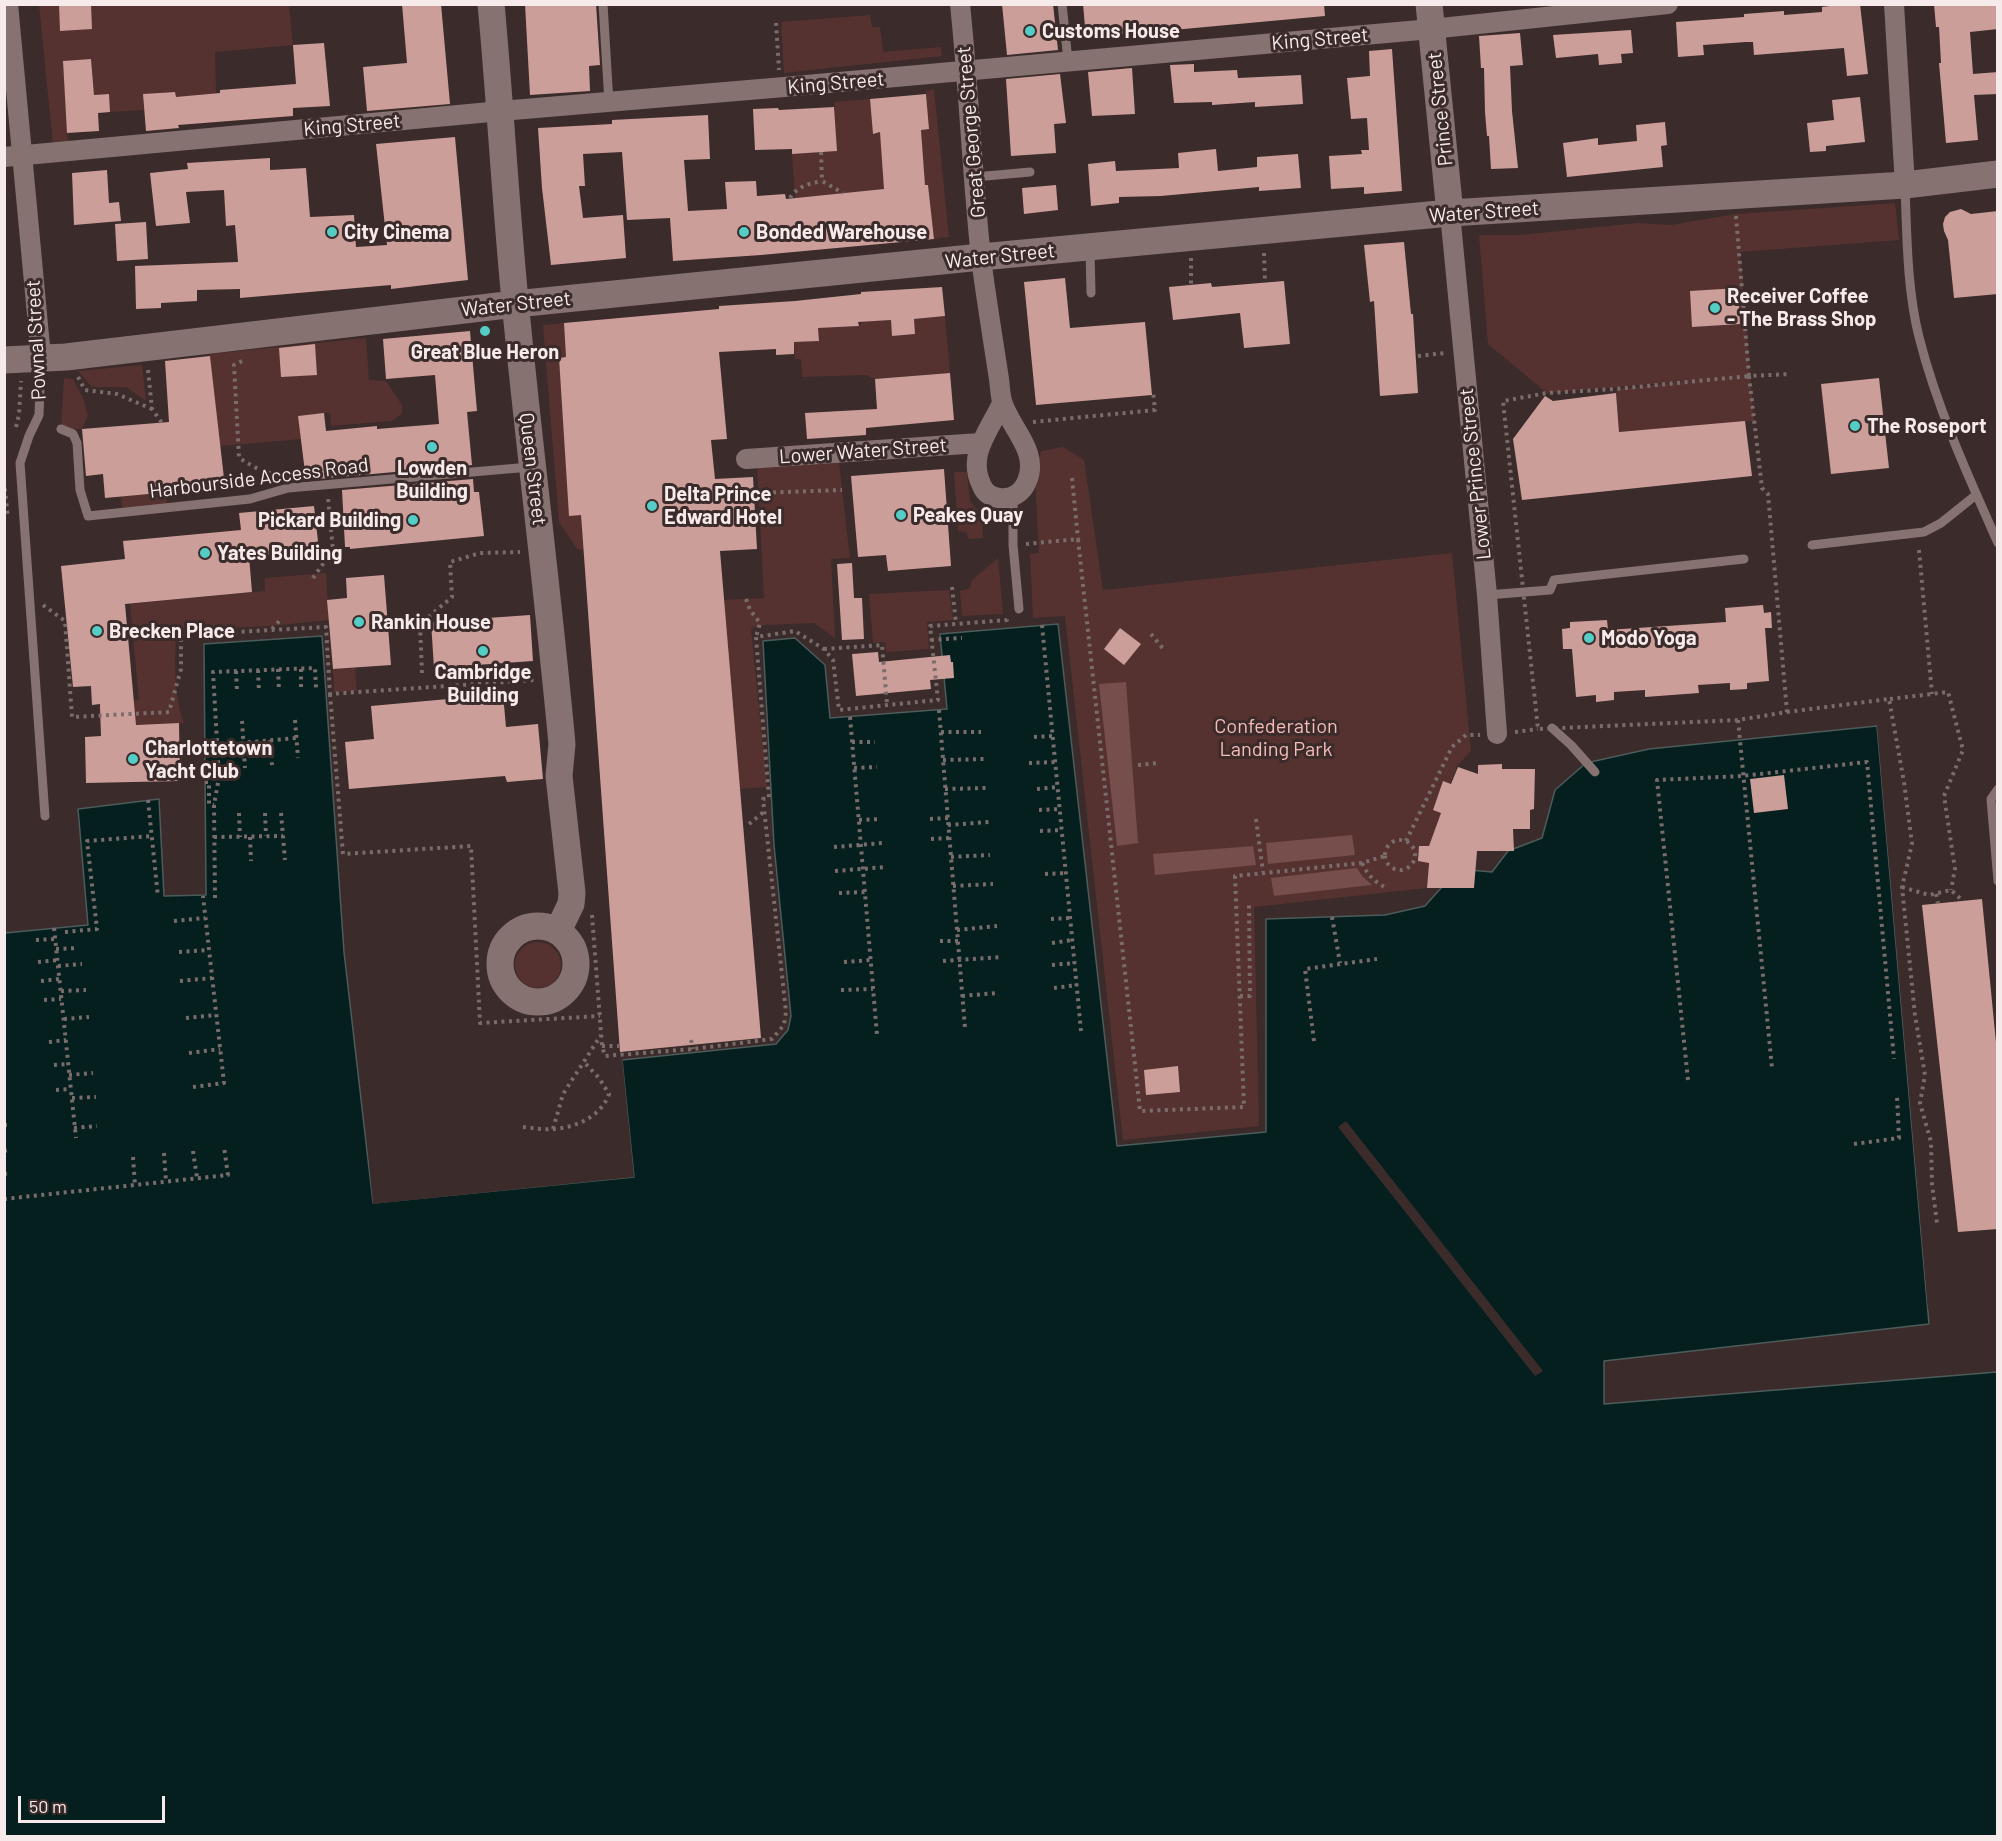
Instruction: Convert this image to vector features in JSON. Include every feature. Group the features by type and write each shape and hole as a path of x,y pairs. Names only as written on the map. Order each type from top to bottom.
{"street":[{"name":"Pownal Street","path":"8,4 13,157 41,357"},
{"name":"Queen Street","path":"491,4 515,304 562,744 560,776 572,893 571,904 558,931"},
{"name":"Great George Street","path":"960,4 981,257 1002,403 1025,445 1030,463 1030,473 1022,490 1013,497"},
{"name":"King Street","path":"13,157 1068,61 1430,17 1668,4"},
{"path":"1894,4 1905,184"},
{"name":"Prince Street","path":"1430,17 1450,213"},
{"name":"Water Street","path":"13,367 41,357 66,357 515,304 981,257 1450,213 1905,184 1998,174"},
{"name":"Lower Prince Street","path":"1450,213 1487,595 1497,734"},
{"path":"1002,403 991,427 980,443 976,456 976,468 984,491 1000,499 1013,497"},
{"name":"Lower Water Street","path":"746,459 980,443"}],"lane":[{"path":"603,4 609,103"},
{"path":"1062,4 1068,61"},
{"path":"975,177 1030,172"},
{"path":"1905,184 1908,256 1919,337 1937,397 1998,543"},
{"path":"1090,247 1091,293"},
{"name":"Pownal Street","path":"41,357 39,415 20,463 45,816"},
{"name":"Harbourside Access Road","path":"61,429 73,434 77,443 80,490 88,516 250,499 290,488 532,467"},
{"path":"1812,545 1924,532 1941,523 1976,495"},
{"path":"1013,497 1013,545 1019,609"},
{"path":"1487,595 1550,590 1554,580 1744,559"},
{"path":"1552,728 1595,772"},
{"path":"1998,789 1990,799 1998,880"}],"path":[{"path":"776,23 779,76"},
{"path":"821,152 822,181"},
{"path":"790,198 796,189 822,181 843,193"},
{"path":"1735,196 1749,376 1789,374"},
{"path":"1264,252 1265,282"},
{"path":"1190,256 1191,285"},
{"path":"1418,356 1445,353"},
{"path":"147,360 152,409 162,423"},
{"path":"243,360 234,365 239,458 265,473 288,471 290,488"},
{"path":"13,367 19,415 14,435"},
{"path":"74,368 85,390 117,394 152,409"},
{"path":"1014,424 1155,410 1153,391"},
{"path":"1072,478 1140,1112 1244,1107 1235,876 1362,863 1384,856"},
{"path":"313,578 333,550 327,485"},
{"path":"758,492 842,490"},
{"path":"1013,545 1078,539"},
{"path":"1919,550 1932,694"},
{"path":"422,673 420,624 452,597 450,562 480,553 527,551"},
{"path":"952,586 956,624"},
{"path":"605,1056 693,1049 772,1039 784,1025 786,1012 763,799 769,798 756,637 760,623 750,610 746,599"},
{"path":"756,637 795,631 824,649 833,660 839,710 938,700 930,626 1007,620 1006,610"},
{"path":"271,630 282,618"},
{"path":"1042,626 1081,1031"},
{"path":"72,717 169,712 182,669 181,635 326,627 344,854 471,846 480,1023 600,1016"},
{"path":"1151,634 1165,651"},
{"path":"932,640 962,638"},
{"path":"824,649 882,645 887,704"},
{"path":"215,898 214,804 219,777 213,672 315,668 316,688"},
{"path":"278,669 279,691"},
{"path":"301,669 301,690"},
{"path":"258,670 259,692"},
{"path":"236,671 237,692"},
{"path":"330,694 402,691"},
{"path":"1787,712 1948,692 1963,750 1944,796 1955,869 1951,890"},
{"path":"1889,699 1912,844 1902,887 1915,1016 1925,1075 1920,1103 1931,1142 1936,1222"},
{"path":"939,710 965,1028"},
{"path":"850,717 878,1035"},
{"path":"295,720 298,758"},
{"path":"1738,720 1772,1068"},
{"path":"242,721 245,768"},
{"path":"941,732 981,732"},
{"path":"1406,841 1452,747 1466,735"},
{"path":"1034,737 1053,736"},
{"path":"218,745 296,738"},
{"path":"270,740 273,765"},
{"path":"852,742 875,742"},
{"path":"943,760 985,759"},
{"path":"1029,763 1055,762"},
{"path":"1688,1080 1657,780 1742,776 1867,762 1894,1059"},
{"path":"1138,765 1159,763"},
{"path":"854,768 877,767"},
{"path":"205,782 209,782 209,804 214,804"},
{"path":"1037,789 1058,787"},
{"path":"945,789 986,788"},
{"path":"148,800 158,897"},
{"path":"1039,810 1060,810"},
{"path":"749,824 765,811"},
{"path":"239,813 240,837"},
{"path":"265,813 266,836"},
{"path":"281,813 285,860"},
{"path":"930,819 948,818"},
{"path":"859,820 880,819"},
{"path":"1256,819 1263,873"},
{"path":"948,825 989,822"},
{"path":"1040,831 1062,830"},
{"path":"65,932 97,929 87,841 152,836"},
{"path":"214,837 283,836"},
{"path":"250,837 251,861"},
{"path":"931,839 949,838"},
{"path":"1401,840 1414,848 1416,857 1408,869 1397,871 1385,861 1384,856 1392,842 1401,840"},
{"path":"834,847 884,843"},
{"path":"951,857 990,855"},
{"path":"1362,863 1367,873 1377,883 1388,889"},
{"path":"836,871 886,867"},
{"path":"1045,874 1066,873"},
{"path":"953,886 993,884"},
{"path":"1902,887 1929,895 1951,890"},
{"path":"1951,890 1963,901"},
{"path":"839,893 865,892"},
{"path":"1936,894 1938,903"},
{"path":"193,1087 224,1083 203,896"},
{"path":"1240,996 1250,996 1249,903"},
{"path":"1332,916 1340,963"},
{"path":"174,921 205,918"},
{"path":"1052,919 1070,918"},
{"path":"957,930 998,927"},
{"path":"54,928 76,1138"},
{"path":"36,940 55,939"},
{"path":"940,942 958,940"},
{"path":"1052,943 1072,940"},
{"path":"56,949 77,948"},
{"path":"179,952 209,950"},
{"path":"943,961 1001,957"},
{"path":"1314,1041 1305,969 1377,958"},
{"path":"38,962 58,960"},
{"path":"844,962 871,960"},
{"path":"1052,965 1075,963"},
{"path":"58,966 82,964"},
{"path":"180,981 212,978"},
{"path":"41,981 59,979"},
{"path":"1054,988 1077,985"},
{"path":"841,990 873,989"},
{"path":"61,991 86,990"},
{"path":"962,996 997,993"},
{"path":"44,1000 61,999"},
{"path":"186,1018 216,1015"},
{"path":"64,1019 88,1017"},
{"path":"553,1129 563,1094 602,1034"},
{"path":"49,1042 66,1040"},
{"path":"692,1040 693,1049"},
{"path":"602,1046 619,1046"},
{"path":"189,1053 220,1049"},
{"path":"524,1127 553,1129 591,1118 605,1105 609,1094 599,1078 583,1061"},
{"path":"54,1065 68,1064"},
{"path":"69,1075 93,1073"},
{"path":"56,1090 71,1089"},
{"path":"1854,1144 1899,1138 1897,1096"},
{"path":"72,1098 96,1097"},
{"path":"74,1128 97,1126"},
{"path":"4,1199 228,1175 224,1147"},
{"path":"193,1151 197,1178"},
{"path":"164,1153 166,1182"},
{"path":"133,1157 135,1185"}],"green space":[{"path":"39,5 289,5 293,45 215,52 216,93 176,98 175,92 143,94 144,110 110,112 109,94 94,95 91,59 63,61 68,142 53,144"},
{"path":"870,15 872,27 880,27 883,52 941,47 942,56 784,73 781,22"},
{"path":"934,89 949,237 934,239 928,185 795,198 792,154 836,151 834,102 870,99 873,134 880,132 924,174 921,130 929,128 926,91"},
{"path":"1895,203 1899,240 1740,252 1754,421 1619,432 1616,389 1688,381 1547,393 1488,344 1479,235 1520,235 1638,223 1671,225 1736,214"},
{"path":"945,316 950,373 875,379 866,375 802,377 801,359 795,359 794,342 819,341 818,328 859,326 863,321 891,320 892,336 915,334 914,319"},
{"path":"564,323 566,357 559,358 569,515 581,515 583,550 577,549 559,522 543,325"},
{"path":"366,338 369,380 386,381 402,405 402,414 392,421 331,426 330,413 299,416 301,439 219,446 210,354"},
{"path":"142,365 146,401 126,387 92,387 78,371"},
{"path":"64,378 73,379 83,398 88,415 82,429 61,429"},
{"name":"Confederation Landing Park","path":"1063,447 1084,460 1103,590 1452,553 1471,751 1457,766 1450,784 1443,782 1433,810 1441,813 1429,846 1427,888 1254,907 1259,1126 1123,1140 1065,616 1033,618 1030,554 1039,553 1035,480 1041,451"},
{"path":"839,462 850,558 831,559 835,638 814,623 765,625 751,628 767,787 740,789 722,600 764,598 757,466"},
{"path":"954,472 967,472 970,501 982,515 983,538 969,539 966,532 958,531"},
{"path":"166,492 167,505 122,508 121,496"},
{"path":"998,558 1003,614 962,616 960,591 970,588 972,580"},
{"path":"326,573 329,620 270,626 176,630 176,689 184,723 100,726 99,706 139,700 130,604 265,591 265,578"},
{"path":"949,590 953,620 927,622 929,649 886,652 885,642 873,643 869,594"},
{"path":"355,668 357,691 334,692 333,669"},
{"path":"538,942 554,949 561,965 554,981 538,988 522,981 515,965 522,949"}],"shaded area":[{"path":"1126,682 1138,843 1117,846 1099,684"},
{"path":"1352,835 1355,855 1268,864 1266,843"},
{"path":"1253,846 1256,865 1155,875 1153,854"},
{"path":"1357,868 1372,885 1274,896 1271,878"}],"water":[{"path":"1058,624 1117,1146 1266,1132 1266,919 1385,915 1425,906 1458,869 1492,872 1508,851 1542,838 1555,790 1586,763 1649,749 1877,726 1929,1324 1604,1361 1604,1404 1997,1372 1997,1836 5,1836 5,933 88,925 78,809 159,799 164,896 206,895 204,644 322,636 344,952 373,1203 634,1177 622,1060 776,1044 788,1030 791,1016 774,845 763,641 795,638 825,665 830,718 947,709 940,634"}],"pier":[{"path":"1877,726 1880,726 1931,1310 1928,1310"},
{"path":"356,1026 376,1200 631,1174 620,1065 622,1057 634,1177 373,1204"},
{"path":"1346,1121 1543,1371 1535,1376 1338,1127"}],"building":[{"path":"59,4 91,4 92,29 60,31"},
{"path":"402,4 441,4 450,104 367,111 363,67 407,63"},
{"path":"525,4 596,4 600,65 589,66 590,91 530,95"},
{"name":"Customs House","path":"1002,4 1053,4 1058,50 1007,55"},
{"path":"1083,4 1324,4 1325,16 1086,38"},
{"path":"1860,4 1868,74 1847,76 1844,48 1754,55 1753,42 1746,42 1703,45 1704,55 1678,57 1676,22 1744,17 1744,14 1784,11 1784,15 1822,12 1822,7"},
{"path":"1934,4 1998,4 1998,29 1970,32 1973,74 1998,72 1998,94 1974,95 1978,140 1946,143 1939,63 1941,63 1939,27 1936,27"},
{"path":"1631,30 1633,53 1621,54 1622,63 1599,65 1598,54 1556,58 1553,35"},
{"path":"1520,33 1523,65 1510,66 1518,168 1491,169 1485,112 1484,68 1481,68 1479,36"},
{"path":"324,43 330,106 293,108 293,116 178,125 179,128 146,131 143,94 175,92 176,97 220,93 220,90 296,84 293,45"},
{"path":"1392,49 1402,191 1364,194 1364,187 1331,189 1329,156 1362,154 1361,150 1369,150 1367,118 1351,119 1347,78 1370,76 1369,51"},
{"path":"91,59 94,95 109,94 110,112 98,113 99,131 67,133 63,61"},
{"path":"1194,64 1194,72 1237,70 1238,78 1301,75 1303,104 1255,107 1255,102 1212,105 1212,102 1174,103 1170,65"},
{"path":"1132,68 1135,114 1092,116 1088,72"},
{"path":"1060,74 1066,123 1054,124 1056,153 1011,156 1006,79"},
{"path":"926,94 929,129 921,130 925,185 928,185 934,239 673,261 670,218 627,220 622,152 583,154 585,186 579,186 583,218 623,215 626,258 551,265 538,128 612,124 612,120 708,115 710,159 684,160 688,211 727,209 725,182 756,181 757,196 785,194 786,199 884,189 880,132 873,134 870,99"},
{"path":"1860,97 1865,142 1826,146 1826,151 1810,152 1807,123 1834,120 1832,100"},
{"path":"834,107 837,151 792,154 792,149 755,150 753,109"},
{"path":"1665,122 1667,145 1661,146 1663,167 1567,177 1563,143 1598,138 1598,145 1637,141 1636,125"},
{"path":"455,137 468,280 391,289 391,285 240,298 240,289 197,290 197,301 161,303 161,308 136,309 135,266 238,262 235,225 226,226 224,190 186,192 190,223 156,226 150,173 188,169 187,163 270,158 270,170 306,168 310,217 354,215 356,247 387,245 376,144"},
{"path":"1216,149 1218,171 1257,167 1257,157 1298,154 1301,188 1259,191 1259,187 1161,196 1119,197 1119,203 1091,206 1088,164 1115,161 1116,171 1179,168 1178,153"},
{"path":"107,170 109,203 119,202 121,221 74,225 72,173"},
{"path":"1056,185 1058,210 1024,214 1022,188"},
{"path":"1961,209 1971,214 1998,211 1998,294 1954,298 1948,240 1943,224 1950,212"},
{"path":"146,222 148,259 117,261 115,224"},
{"path":"1404,242 1411,314 1413,314 1418,393 1380,396 1374,301 1370,302 1364,245"},
{"path":"1065,278 1070,328 1145,322 1152,395 1036,405 1024,282"},
{"path":"1284,281 1290,344 1244,348 1240,313 1173,320 1169,287 1211,283 1212,287"},
{"path":"942,287 945,316 914,319 915,334 892,336 891,320 858,322 859,326 818,328 819,341 794,342 794,354 776,355 776,349 719,352 727,439 711,440 715,479 753,477 757,549 720,551 761,1038 620,1052 581,515 569,516 559,358 566,357 564,323 719,309 719,306 795,301 861,294 861,292"},
{"name":"Receiver Coffee - The Brass Shop","path":"1738,288 1740,324 1692,327 1690,291"},
{"path":"470,331 477,411 467,412 472,465 306,480 298,416 324,413 326,431 377,426 377,429 439,424 435,375 386,379 383,339"},
{"path":"315,344 317,375 281,377 279,348"},
{"path":"210,356 225,487 105,498 103,474 86,476 82,429 169,422 165,361"},
{"path":"950,373 954,420 866,428 866,435 807,439 805,413 877,409 875,379"},
{"name":"The Roseport","path":"1879,378 1889,468 1831,474 1821,384"},
{"path":"1616,393 1619,432 1745,421 1752,476 1522,500 1513,439 1545,396 1553,401"},
{"name":"Peakes Quay","path":"944,469 951,566 888,571 886,555 858,557 851,476"},
{"name":"Pickard Building","path":"473,479 474,492 479,492 484,536 350,549 350,547 345,547 342,490"},
{"path":"314,506 319,550 249,556 252,592 125,604 136,725 179,723 180,781 86,783 85,737 101,736 100,704 92,705 91,686 73,687 61,566 125,559 123,541 241,530 239,513"},
{"path":"852,563 854,598 862,598 864,639 842,640 837,564"},
{"name":"Rankin House","path":"384,575 391,665 333,669 327,600 347,598 346,578"},
{"path":"1763,605 1764,613 1771,612 1772,628 1765,628 1769,681 1747,683 1747,689 1730,690 1730,683 1698,685 1699,693 1645,697 1645,690 1614,692 1614,700 1596,702 1596,695 1576,697 1572,649 1563,649 1562,629 1570,628 1570,622 1607,620 1608,630 1726,622 1725,608"},
{"name":"Cambridge Building","path":"530,615 533,661 434,668 431,622"},
{"path":"1120,628 1141,644 1124,665 1104,649"},
{"path":"878,652 879,662 950,655 954,678 930,680 931,689 856,696 852,654"},
{"path":"503,694 506,727 538,724 543,779 507,782 505,776 349,789 345,742 374,739 371,706"},
{"path":"1502,764 1502,769 1535,769 1534,809 1530,810 1530,829 1513,829 1514,851 1477,851 1474,888 1427,888 1429,863 1418,861 1419,846 1429,846 1441,813 1433,810 1443,781 1451,784 1458,767 1478,774 1478,765"},
{"path":"1784,775 1788,809 1754,813 1750,779"},
{"path":"1982,899 1998,1063 1998,1229 1958,1232 1922,905"},
{"path":"1178,1066 1180,1092 1146,1095 1144,1070"}],"place":[{"name":"Customs House","path":"1030,31"},
{"name":"City Cinema","path":"332,232"},
{"name":"Bonded Warehouse","path":"744,232"},
{"name":"Receiver Coffee - The Brass Shop","path":"1715,308"},
{"name":"Great Blue Heron","path":"485,331"},
{"name":"The Roseport","path":"1855,426"},
{"name":"Lowden Building","path":"432,447"},
{"name":"Delta Prince Edward Hotel","path":"652,506"},
{"name":"Peakes Quay","path":"901,515"},
{"name":"Pickard Building","path":"413,520"},
{"name":"Yates Building","path":"205,553"},
{"name":"Rankin House","path":"359,622"},
{"name":"Brecken Place","path":"97,631"},
{"name":"Modo Yoga","path":"1589,638"},
{"name":"Cambridge Building","path":"483,651"},
{"name":"Charlottetown Yacht Club","path":"133,759"}]}
